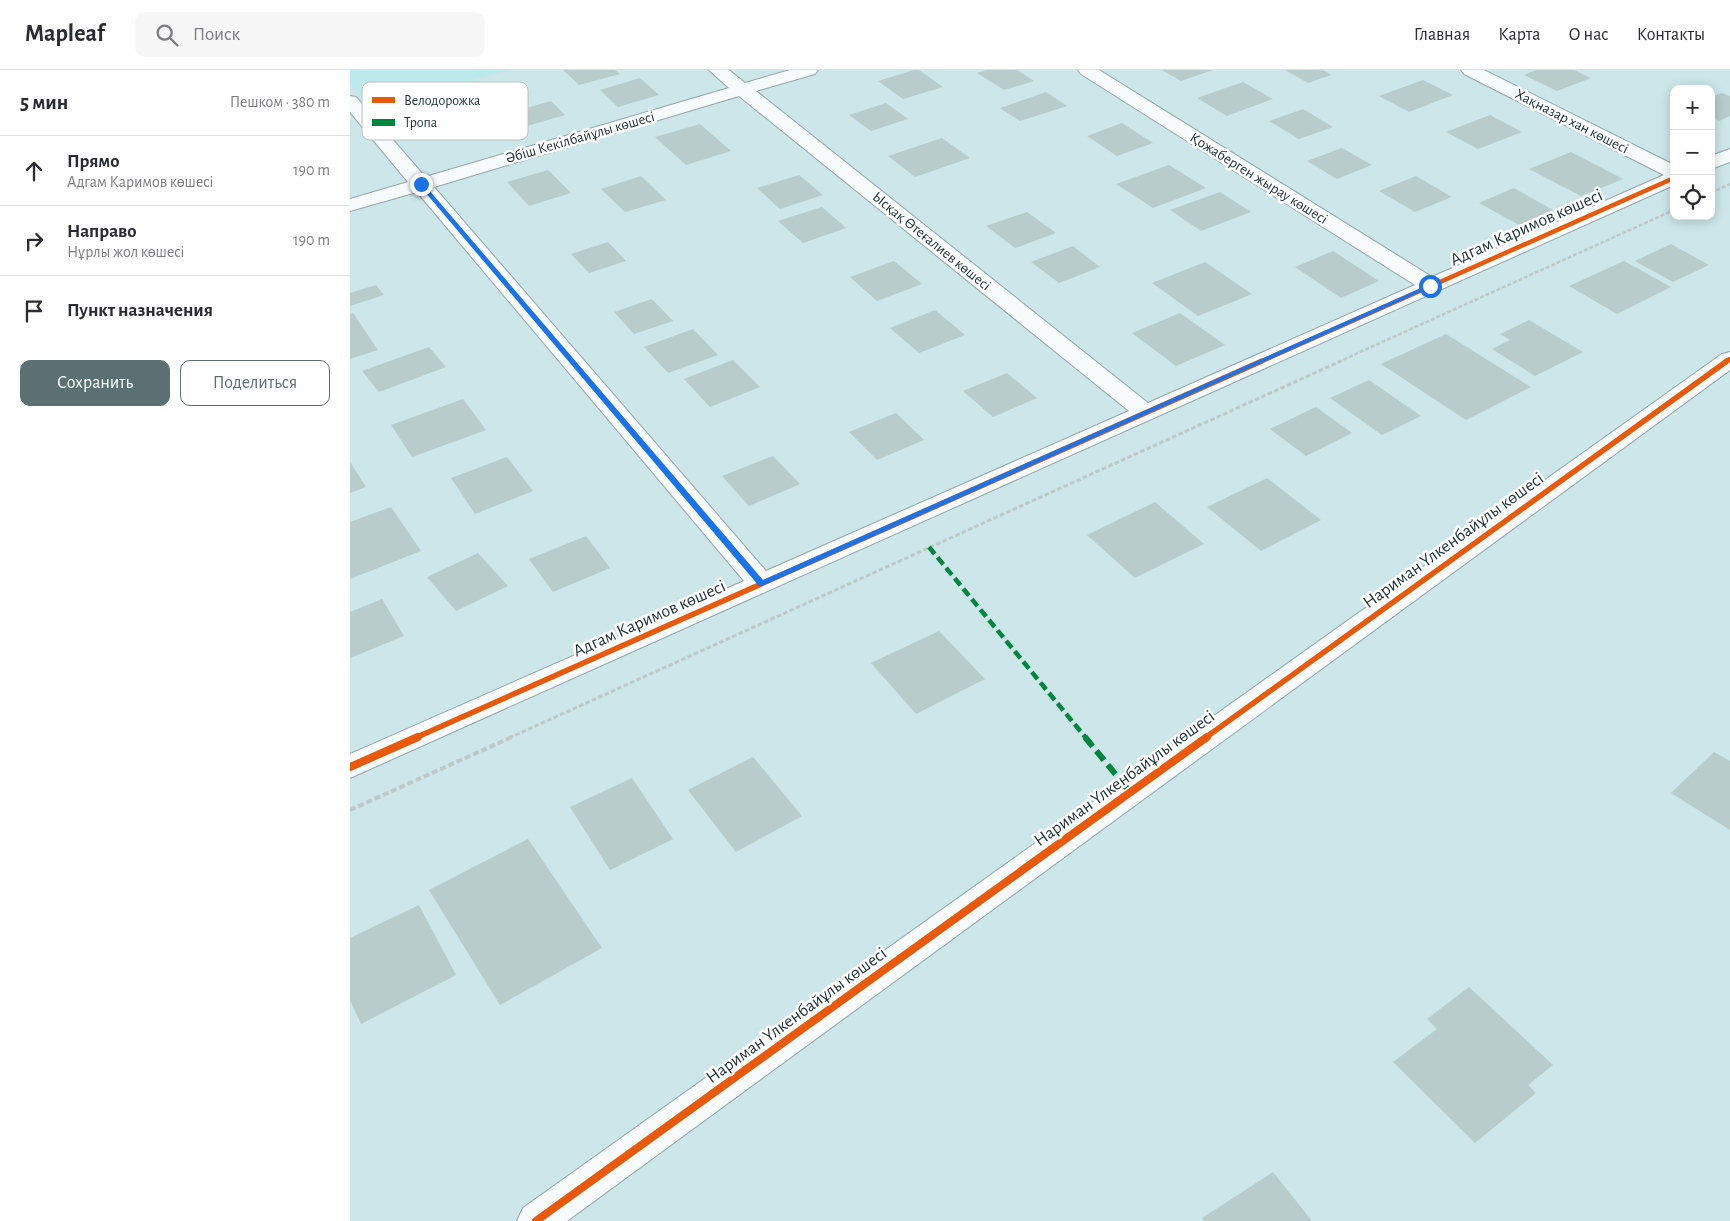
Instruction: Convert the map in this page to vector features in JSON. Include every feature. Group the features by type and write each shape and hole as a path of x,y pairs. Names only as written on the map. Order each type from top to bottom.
{"street":[{"name":"Ысқақ Өтеғалиев көшесі","path":"718,70 1146,413"},
{"name":"Әбіш Кекілбайұлы көшесі","path":"350,205 809,70"},
{"name":"Қожаберген жырау көшесі","path":"1087,70 1430,286"},
{"name":"Хақназар хан көшесі","path":"1470,70 1670,171"},
{"path":"350,101 362,115"},
{"path":"383,140 762,584"},
{"path":"1715,161 1730,155"},
{"name":"Адгам Каримов көшесі","path":"350,767 1670,180"},
{"name":"Нариман Үлкенбайұлы көшесі","path":"536,1221 1730,359"}],"path":[{"path":"1715,191 1730,184"},
{"path":"350,810 1670,212"}],"shaded area":[{"path":"350,70 509,70 465,82 362,82 362,98 350,84"}],"building":[{"path":"563,70 615,70 620,74 579,85"},
{"path":"919,70 943,87 903,99 878,81"},
{"path":"986,70 1017,70 1034,81 1004,90 977,73"},
{"path":"1162,70 1213,70 1181,81"},
{"path":"1285,70 1323,70 1331,75 1308,83"},
{"path":"1536,70 1574,70 1591,78 1557,91 1524,75"},
{"path":"640,78 659,95 618,107 600,90"},
{"path":"1423,80 1453,95 1409,112 1379,96"},
{"path":"1243,82 1273,99 1227,116 1197,98"},
{"path":"1046,92 1067,106 1020,121 1000,108"},
{"path":"1722,93 1730,96 1730,116 1719,121 1715,119 1715,96"},
{"path":"551,101 565,115 528,126 528,108"},
{"path":"886,103 908,119 871,131 849,115"},
{"path":"1303,109 1333,127 1299,139 1269,121"},
{"path":"1490,115 1522,132 1478,149 1446,132"},
{"path":"1122,123 1153,143 1117,156 1087,136"},
{"path":"700,124 731,151 686,165 655,137"},
{"path":"942,138 970,158 915,177 888,156"},
{"path":"1342,148 1372,165 1337,179 1307,161"},
{"path":"1571,152 1623,179 1581,196 1529,169"},
{"path":"1169,165 1206,188 1153,208 1116,184"},
{"path":"548,170 571,193 529,206 507,182"},
{"path":"799,175 823,195 780,209 757,188"},
{"path":"641,176 666,200 625,212 601,189"},
{"path":"1416,176 1452,197 1415,212 1379,191"},
{"path":"1514,188 1553,210 1519,225 1479,203"},
{"path":"1220,192 1251,212 1201,231 1170,210"},
{"path":"822,207 846,228 803,243 778,221"},
{"path":"1027,212 1056,233 1015,248 986,226"},
{"path":"608,242 626,261 589,273 571,254"},
{"path":"1671,244 1709,265 1673,282 1635,261"},
{"path":"1073,246 1100,267 1059,283 1031,262"},
{"path":"1333,251 1379,281 1341,298 1295,267"},
{"path":"894,261 922,284 877,301 850,277"},
{"path":"1624,261 1671,287 1617,314 1569,286"},
{"path":"1205,262 1252,294 1198,316 1152,283"},
{"path":"376,285 384,295 350,306 350,293"},
{"path":"652,299 673,321 634,334 614,312"},
{"path":"935,310 965,335 919,353 890,328"},
{"path":"353,313 378,350 350,359 350,314"},
{"path":"1180,313 1225,345 1176,366 1132,333"},
{"path":"1529,320 1583,352 1535,376 1492,349 1510,340 1500,334"},
{"path":"693,329 718,355 668,373 644,347"},
{"path":"1446,334 1531,387 1466,420 1381,364"},
{"path":"429,347 446,367 379,392 362,371"},
{"path":"733,360 760,387 710,407 684,379"},
{"path":"1007,373 1037,398 993,417 963,391"},
{"path":"1369,380 1421,416 1382,435 1330,398"},
{"path":"463,399 486,430 412,457 391,425"},
{"path":"1316,407 1352,433 1306,456 1270,429"},
{"path":"896,413 924,440 877,460 849,432"},
{"path":"773,456 800,484 749,506 722,476"},
{"path":"507,457 533,491 475,514 451,478"},
{"path":"350,462 366,487 350,493"},
{"path":"1267,478 1321,520 1261,551 1207,507"},
{"path":"1155,502 1204,544 1135,578 1087,535"},
{"path":"391,507 421,551 350,579 350,522"},
{"path":"586,536 610,568 553,592 529,559"},
{"path":"478,553 508,586 456,611 427,577"},
{"path":"382,599 404,636 350,658 350,612"},
{"path":"939,631 985,679 916,714 871,663"},
{"path":"1714,752 1730,761 1730,830 1671,793"},
{"path":"753,757 802,816 736,852 688,790"},
{"path":"632,778 673,839 610,870 570,807"},
{"path":"528,839 602,948 500,1005 429,890"},
{"path":"419,905 456,975 361,1024 350,1000 350,938"},
{"path":"1469,987 1553,1065 1528,1085 1536,1093 1475,1143 1393,1062 1437,1029 1427,1019"},
{"path":"1273,1172 1312,1221 1204,1221 1202,1218"}],"marked path":[{"path":"929,547 1130,792"}],"cycle path":[{"path":"350,767 1670,180"},
{"path":"536,1221 1730,359"}],"route":[{"path":"421,184 762,584 1430,286"}]}
